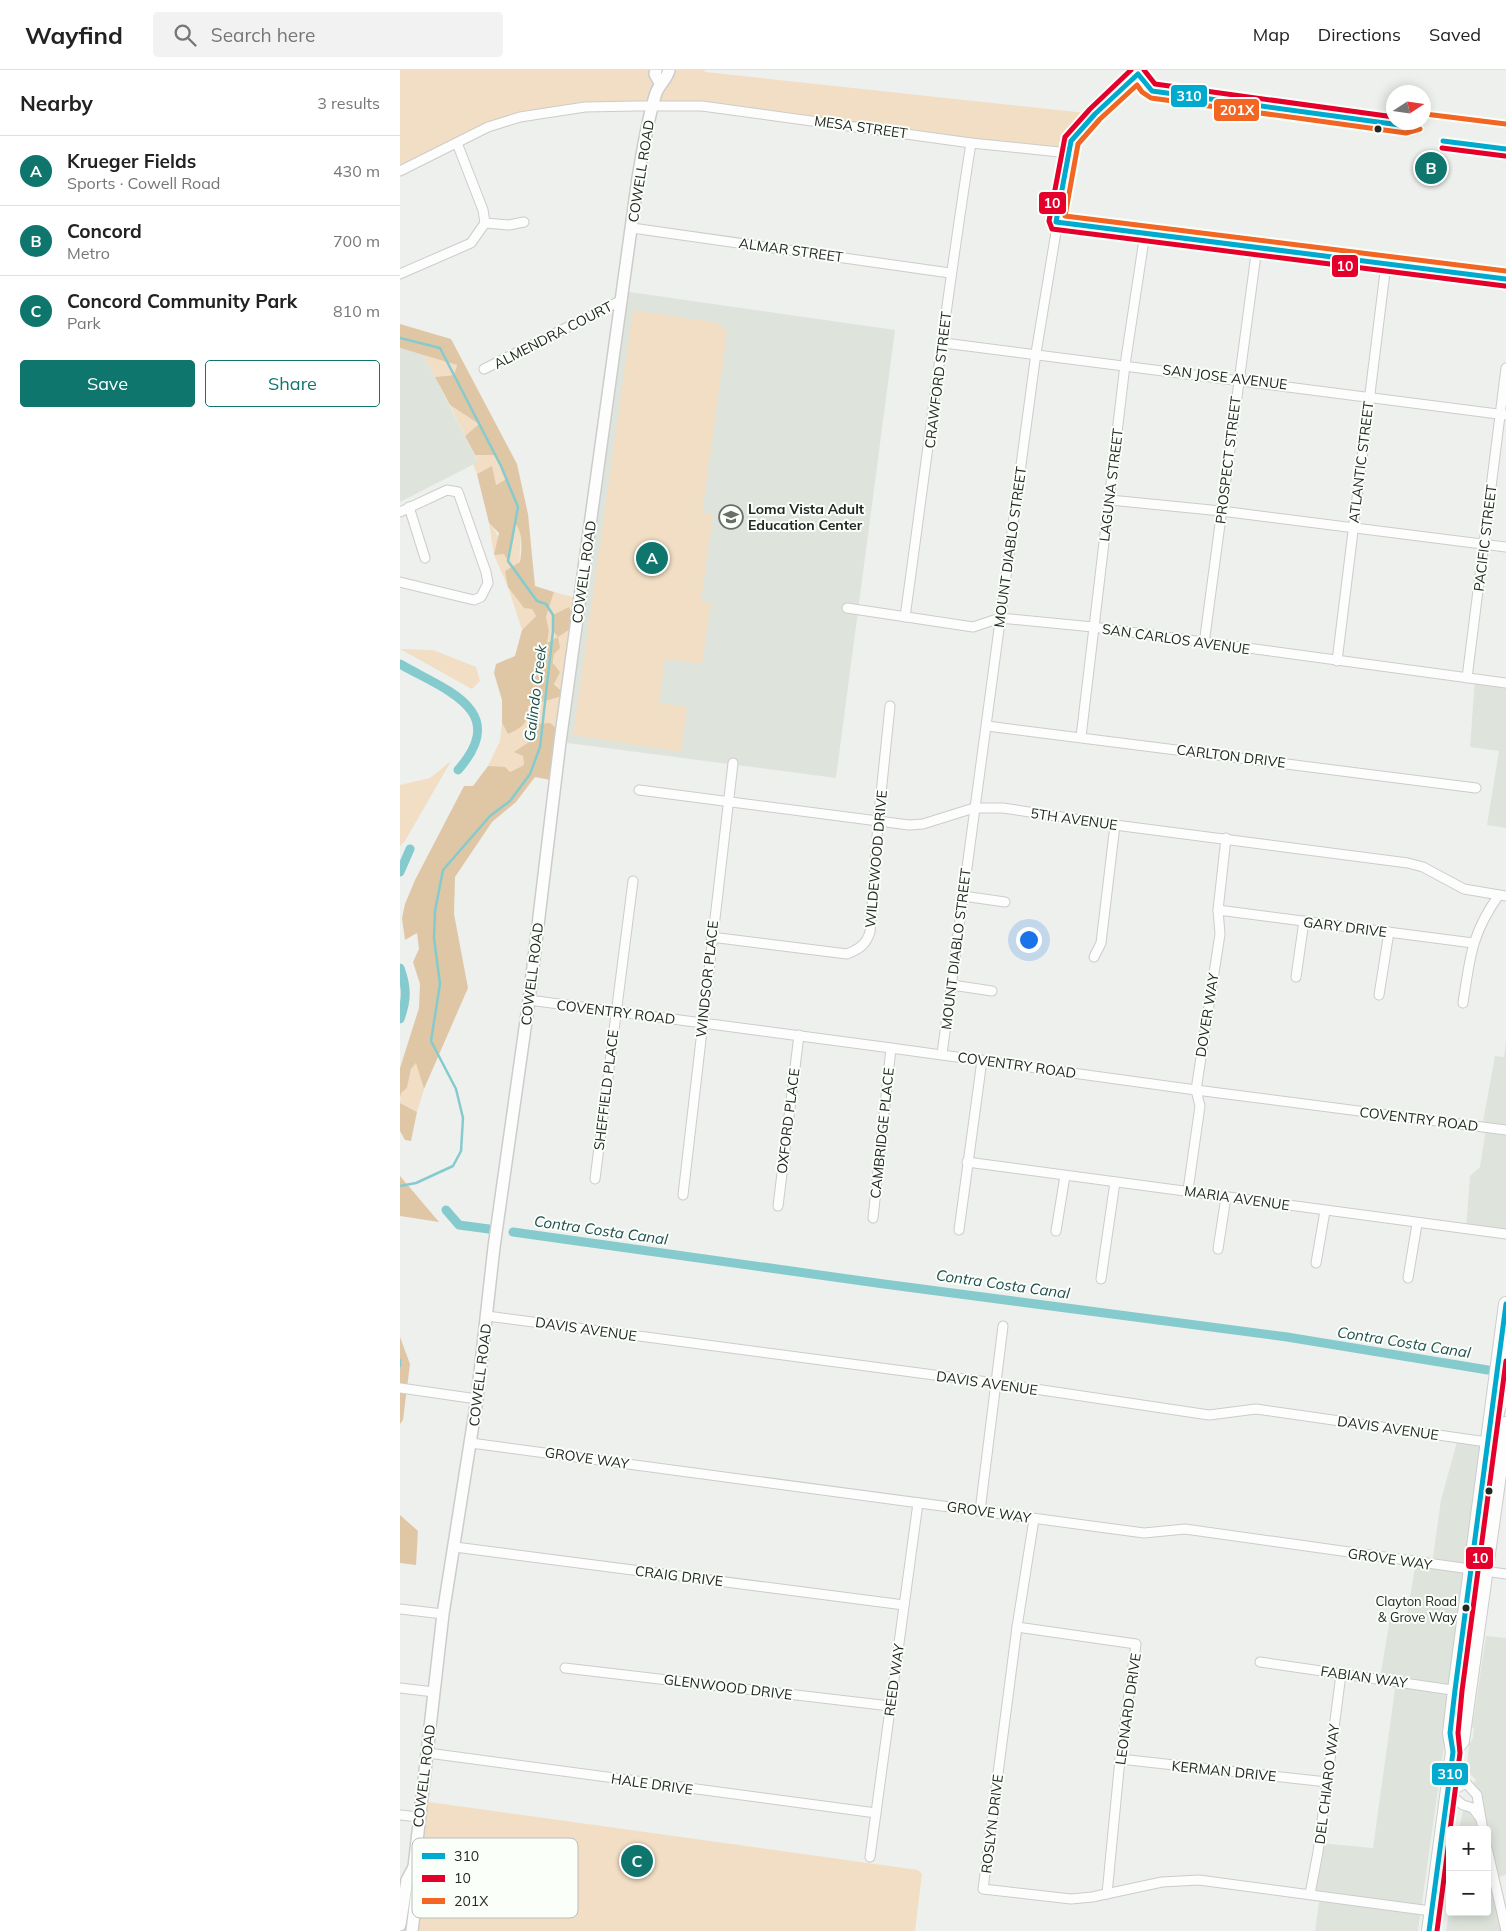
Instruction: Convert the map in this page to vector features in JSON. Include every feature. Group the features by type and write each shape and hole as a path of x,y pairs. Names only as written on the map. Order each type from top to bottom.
{"main road":[{"path":"1429,1931 1453,1752 1462,1741 1462,1691 1471,1569 1506,1304"},
{"path":"1462,1691 1487,1569 1506,1424"}],"street":[{"path":"656,70 655,74 660,83"},
{"name":"COWELL ROAD","path":"417,1838 444,1614 471,1443 494,1247 529,1000 560,737 638,178 652,105 660,83 668,76 669,70"},
{"name":"MOUNT DIABLO STREET","path":"942,1054 1036,354 1056,222 1071,141 1095,114 1139,71"},
{"name":"MESA STREET","path":"400,171 488,127 520,117 585,107 652,105 702,106 971,143 1069,153"},
{"path":"400,274 471,242 485,223 457,143"},
{"name":"CRAWFORD STREET","path":"905,617 944,343 950,273 971,143"},
{"path":"485,223 510,225 524,222"},
{"path":"1056,222 1506,279"},
{"name":"ALMAR STREET","path":"632,228 950,273"},
{"name":"LAGUNA STREET","path":"1081,737 1125,365 1145,233"},
{"name":"PROSPECT STREET","path":"1204,644 1256,247"},
{"name":"ATLANTIC STREET","path":"1337,661 1386,264"},
{"name":"ALMENDRA COURT","path":"484,369 622,300"},
{"name":"SAN JOSE AVENUE","path":"944,343 1503,414"},
{"name":"PACIFIC STREET","path":"1467,678 1503,414 1506,368"},
{"path":"400,512 447,490 458,492 488,583 481,597 474,600 400,582"},
{"path":"1110,500 1221,511 1506,547"},
{"path":"409,508 425,558"},
{"name":"SAN CARLOS AVENUE","path":"847,608 973,627 1000,618 1093,627 1204,644 1506,683"},
{"name":"WILDEWOOD DRIVE","path":"711,938 847,954 860,949 867,941 870,932 878,823 890,706"},
{"name":"CARLTON DRIVE","path":"987,726 1476,788"},
{"name":"WINDSOR PLACE","path":"683,1194 711,938 734,763"},
{"name":"5TH AVENUE","path":"639,790 878,823 909,825 923,824 974,808 1003,808 1115,825 1408,863 1423,867 1464,889 1503,896"},
{"path":"1094,956 1101,943 1115,825"},
{"name":"DOVER WAY","path":"1188,1190 1200,1106 1196,1090 1220,934 1218,910 1226,838"},
{"name":"SHEFFIELD PLACE","path":"595,1179 633,882"},
{"path":"963,896 1005,902"},
{"path":"1463,1003 1473,943 1486,913 1503,896"},
{"name":"GARY DRIVE","path":"1218,910 1473,943"},
{"path":"1296,977 1304,921"},
{"path":"1379,996 1389,932"},
{"path":"952,985 992,991"},
{"name":"COVENTRY ROAD","path":"529,1000 1506,1130"},
{"name":"OXFORD PLACE","path":"778,1206 799,1035"},
{"name":"CAMBRIDGE PLACE","path":"873,1218 891,1048"},
{"path":"959,1230 982,1060"},
{"name":"MARIA AVENUE","path":"967,1162 1065,1176 1188,1190 1416,1224 1506,1234"},
{"path":"1056,1231 1065,1176"},
{"path":"1101,1279 1115,1182"},
{"path":"1218,1249 1226,1197"},
{"path":"1316,1263 1325,1211"},
{"path":"1408,1278 1416,1224"},
{"name":"DAVIS AVENUE","path":"487,1316 995,1383 1209,1415 1256,1409 1487,1442"},
{"path":"980,1511 1003,1326"},
{"path":"400,1388 477,1399"},
{"path":"1495,1504 1489,1483 1494,1448 1487,1442 1497,1430 1500,1406 1506,1396"},
{"name":"GROVE WAY","path":"471,1443 1144,1533 1185,1529 1471,1569 1487,1569 1506,1574"},
{"name":"REED WAY","path":"870,1857 918,1502"},
{"name":"ROSLYN DRIVE","path":"1034,1519 983,1889 1071,1899 1107,1894 1162,1882 1199,1880 1431,1911"},
{"name":"CRAIG DRIVE","path":"455,1547 904,1605"},
{"path":"400,1609 444,1614"},
{"name":"LEONARD DRIVE","path":"1018,1627 1136,1644 1120,1759 1107,1894"},
{"name":"FABIAN WAY","path":"1260,1662 1462,1691"},
{"name":"GLENWOOD DRIVE","path":"565,1668 890,1706"},
{"name":"DEL CHIARO WAY","path":"1310,1894 1341,1674"},
{"path":"400,1688 434,1692"},
{"name":"HALE DRIVE","path":"428,1753 876,1813"},
{"name":"KERMAN DRIVE","path":"1120,1759 1327,1782"},
{"path":"1481,1819 1473,1808 1463,1805 1448,1793 1466,1783 1471,1786 1477,1795 1482,1826"},
{"path":"400,1815 419,1817"},
{"path":"1491,1865 1506,1931"},
{"name":"COWELL ROAD","path":"400,1925 407,1880 412,1871"},
{"name":"COWELL ROAD","path":"412,1931 414,1918"}],"shaded area":[{"path":"400,70 656,70 660,82 669,70 704,70 705,72 1095,114 1071,141 1069,153 702,106 652,105 520,117 400,171"},
{"name":"Loma Vista Adult Education Center","path":"623,291 895,330 836,778 560,742"},
{"path":"633,310 719,323 727,333 702,513 713,514 701,601 711,603 702,664 665,659 659,703 687,707 681,752 573,735"},
{"path":"400,324 451,339 517,464 528,514 535,586 554,592 546,617 549,631 547,643 558,637 560,648 554,654 553,663 560,672 554,684 566,695 528,706 524,724 508,734 502,723 502,700 494,673 496,664 515,656 522,630 536,616 532,609 524,608 508,587 505,571 520,562 521,541 518,527 515,523 508,561 504,554 494,555 499,533 489,523 477,474 492,466 496,485 506,479 495,455 475,455 465,436 479,424 450,405 435,377 454,375 457,365 400,348"},
{"path":"400,348 424,355 478,462 400,502"},
{"path":"424,355 457,365 454,375 435,377"},
{"path":"450,405 479,424 465,436"},
{"path":"475,455 495,455 506,479 495,485 492,467 477,474 473,464 478,461"},
{"path":"489,523 509,560 515,523 520,533 521,570 528,598 536,616 522,630 508,587 494,555"},
{"path":"554,592 580,599 561,732 535,738 515,752 523,756 524,765 510,772 488,766 500,741 502,723 508,734 528,706 566,695 554,683 554,653 547,644 549,631 546,617"},
{"path":"569,607 576,625 558,637 553,631 553,615"},
{"path":"400,649 433,650 476,667 480,681 472,689"},
{"path":"1475,679 1506,683 1506,828 1487,825 1499,751 1470,747"},
{"path":"550,723 561,732 556,781 535,777 516,802 492,822 455,877 454,914 468,988 424,1089 416,1063 411,1069 407,1088 401,1093 400,1098 400,1068 419,1008 420,984 413,962 419,949 417,933 405,940 402,918 405,904 415,880 464,786 473,786 488,766 505,767 510,772 524,765 523,756 514,752 535,738 530,729 534,724"},
{"path":"451,761 405,841 400,846 400,785 430,778"},
{"path":"1506,1040 1506,1234 1466,1229 1470,1176 1480,1167 1486,1128 1482,1127 1495,1056 1504,1057"},
{"path":"417,1062 424,1089 417,1112 400,1103 401,1093 407,1088 411,1069"},
{"path":"400,1103 417,1112 411,1141 405,1140 400,1131"},
{"path":"400,1176 439,1222 400,1216"},
{"path":"400,1337 410,1364 403,1420 400,1424"},
{"path":"1458,1438 1487,1442 1418,1931 1315,1931 1320,1896 1305,1894 1319,1843 1373,1848 1396,1682 1380,1679 1390,1618 1406,1620 1416,1562 1432,1564 1441,1500"},
{"path":"400,1515 418,1531 416,1565 400,1563"},
{"path":"1486,1636 1506,1638 1506,1875 1494,1878 1506,1931 1446,1931 1448,1916 1491,1916 1491,1826 1460,1826 1464,1805 1480,1818 1471,1786 1476,1780 1469,1773 1467,1766 1469,1745 1473,1738 1474,1728 1472,1728"},
{"path":"421,1801 918,1870 922,1874 915,1931 412,1931 413,1918 578,1918 578,1838 418,1838"}],"waterway":[{"name":"Galindo Creek","path":"400,338 440,348 501,466 518,507 508,561 537,601 546,604 553,615 553,631 540,747 530,774 510,801 490,816 443,870 435,911 434,938 440,984 431,1041 456,1089 463,1118 461,1151 453,1166 416,1183 400,1186"},
{"name":"Contra Costa Canal","path":"400,664 452,693 466,704 475,717 478,732 473,749 458,770"},
{"name":"Contra Costa Canal","path":"400,872 410,849"},
{"name":"Contra Costa Canal","path":"400,968 405,994 400,1019"},
{"name":"Contra Costa Canal","path":"446,1210 459,1225 489,1229"},
{"name":"Contra Costa Canal","path":"513,1232 884,1284 1287,1337 1488,1370"},
{"name":"Galindo Creek","path":"400,1360 400,1366"}],"transit line":[{"name":"10","path":"1131,70 1090,109 1065,137 1049,221 1052,229 1505,286"},
{"name":"10","path":"1144,70 1155,84 1386,116"},
{"name":"310","path":"1386,123 1152,91 1138,74 1095,114 1071,141 1056,222 1506,279"},
{"name":"201X","path":"1416,130 1406,133 1151,98 1142,92 1137,85 1100,119 1078,144 1065,216 1506,271"},
{"name":"201X","path":"1431,115 1506,124"},
{"name":"310","path":"1443,141 1506,149"},
{"name":"10","path":"1442,148 1505,156"},
{"name":"310","path":"1429,1931 1453,1752 1450,1733 1455,1690 1506,1304"},
{"name":"10","path":"1451,1826 1460,1753 1458,1733 1462,1691 1506,1361"},
{"name":"10","path":"1437,1931 1446,1863"}],"place":[{"name":"Concord","path":"1431,168"},
{"name":"Loma Vista Adult Education Center","path":"731,517"},
{"name":"Krueger Fields","path":"652,558"},
{"name":"Clayton Road & Grove Way","path":"1466,1608"},
{"name":"Concord Community Park","path":"637,1861"}]}
